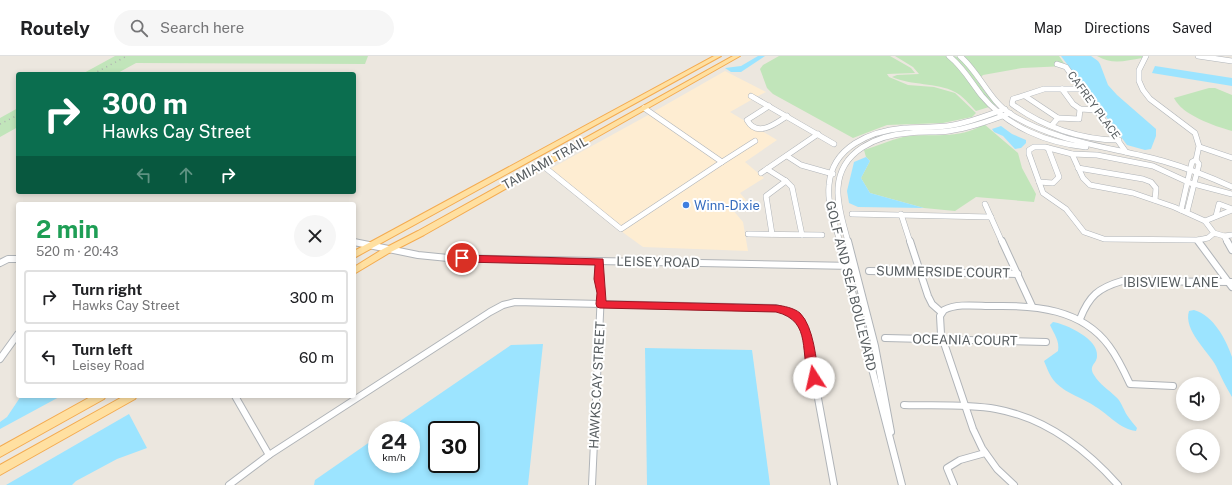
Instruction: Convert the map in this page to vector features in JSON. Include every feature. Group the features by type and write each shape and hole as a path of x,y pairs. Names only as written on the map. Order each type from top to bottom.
{"main road":[{"name":"TAMIAMI TRAIL","path":"356,254 718,56"},
{"name":"TAMIAMI TRAIL","path":"356,270 736,56"},
{"path":"644,108 641,103 649,94"},
{"path":"521,177 525,170 554,154 558,149 558,144"},
{"path":"0,452 97,398"},
{"path":"0,470 128,398"},
{"path":"47,426 54,440"}],"street":[{"path":"950,56 964,69 980,94 997,112 1003,116 1030,132 1052,141 1069,145 1098,147"},
{"path":"960,56 973,69 990,95 1010,114 1037,127 1059,136 1098,147 1126,152 1191,170 1232,186"},
{"path":"1146,56 1138,71 1138,83 1152,100 1191,128 1199,138 1200,147 1196,160 1192,162 1187,182 1184,211"},
{"path":"1198,56 1232,61"},
{"name":"CAFREY PLACE","path":"1057,64 1066,67 1119,140 1126,152"},
{"path":"1082,89 1044,89 1013,99 1012,104 1027,114 1088,138 1119,140"},
{"path":"1062,89 1073,104 1080,109 1097,110"},
{"path":"751,96 834,144"},
{"path":"1025,96 1058,118 1079,119 1080,109"},
{"path":"769,106 750,117 747,120 749,124 759,130 765,130 787,116"},
{"path":"644,108 722,162"},
{"name":"GOLF AND SEA BOULEVARD","path":"902,485 829,200 828,190 830,173 837,159 844,151 865,137 879,132 903,128 935,127 958,124 1005,109"},
{"name":"GOLF AND SEA BOULEVARD","path":"893,448 890,419 880,368 837,196 838,175 844,163 858,149 882,137 907,133 949,131 972,126 1010,114"},
{"path":"1052,125 1058,118"},
{"path":"761,173 818,134"},
{"path":"542,165 621,229 754,141"},
{"path":"1214,233 1208,238 1198,240 1104,239 1084,232 1066,209 1043,192 1029,150 1034,147 1048,148 1072,154 1097,154 1153,166 1187,182 1232,194"},
{"path":"1200,147 1232,158"},
{"path":"1039,182 1053,183 1058,180 1059,177 1048,148"},
{"path":"1072,154 1083,178 1090,185 1133,193 1155,200 1205,221 1214,233 1224,236 1232,235"},
{"path":"787,156 801,165 838,175"},
{"path":"1184,211 1194,184 1199,164 1196,160"},
{"path":"1078,168 1147,180 1156,188 1155,200"},
{"path":"768,169 792,187 802,235"},
{"path":"772,234 766,196 786,181"},
{"path":"985,204 1032,306"},
{"path":"1216,216 1219,204 1232,209"},
{"path":"1205,221 1232,209"},
{"path":"852,214 991,217"},
{"path":"901,214 932,304 941,312"},
{"path":"748,234 822,235"},
{"path":"1224,236 1232,250"},
{"path":"1198,240 1231,283"},
{"name":"LEISEY ROAD","path":"356,242 434,257 854,266"},
{"path":"0,263 8,259 16,259"},
{"name":"HAWKS CAY STREET","path":"592,485 601,293 598,279 599,261"},
{"name":"SUMMERSIDE COURT","path":"869,271 1018,274"},
{"name":"IBISVIEW LANE","path":"1080,319 1086,303 1092,294 1109,284 1122,281 1231,283"},
{"path":"229,485 269,455 503,305 515,302 776,308 795,315 802,322 806,333 834,485"},
{"path":"1014,485 997,469 985,453 973,429 965,407 942,340 938,323 941,312 950,306 1032,306 1063,312 1080,319 1106,341 1130,384 1173,386"},
{"path":"0,360 16,337"},
{"name":"OCEANIA COURT","path":"885,338 1046,342"},
{"path":"236,398 269,455"},
{"path":"904,405 996,409 1010,412 1052,428 1080,446 1094,458 1118,485"},
{"path":"954,485 947,468 949,465 962,459 985,453"}],"shaded area":[{"path":"725,71 766,92 756,97 750,94 748,97 753,99 730,112 745,121 747,125 758,131 762,131 777,140 745,162 764,178 740,193 746,200 732,209 743,222 748,251 643,247 621,231 758,141 754,139 722,159 653,112"},
{"path":"650,114 718,162 621,226 550,169"}],"green space":[{"path":"115,56 368,56 365,64 136,63 120,72 86,72"},
{"path":"779,56 890,56 911,68 915,73 887,74 889,77 908,85 934,87 955,93 976,113 972,117 943,123 887,125 853,138 773,94 767,88 760,69 763,65"},
{"path":"895,56 947,56 959,67 978,95 989,107 976,111 961,96 948,89 908,82 892,77 897,75 919,74 913,67"},
{"path":"952,56 960,58 966,64 977,77 975,78 985,92 997,105 993,106 969,73"},
{"path":"962,56 1059,56 1066,66 1022,68 983,75 981,77 975,68"},
{"path":"1097,56 1142,56 1142,58 1124,61 1108,61"},
{"path":"1209,88 1215,88 1232,95 1232,131 1208,123 1191,115 1178,104 1174,98"},
{"path":"16,109 16,128 0,137 0,118"},
{"path":"984,124 1018,153 1022,168 1036,194 1034,202 976,197 955,211 924,208 870,193 861,178 870,161 866,157 864,150 903,137 954,134 974,129"}],"water":[{"path":"758,56 765,56 741,72 731,72 725,68 741,66"},
{"path":"1061,56 1091,56 1098,61 1108,85 1117,95 1156,129 1156,136 1151,149 1145,150 1127,145"},
{"path":"1155,66 1232,78 1232,86 1152,73"},
{"path":"1001,126 1012,134 1026,140 1026,143 1021,148 1015,149 1003,136 994,132 992,129"},
{"path":"866,157 870,161 861,178 870,193 924,208 858,207 849,203 847,191 854,162"},
{"path":"1194,310 1201,313 1213,322 1229,350 1232,357 1232,397 1216,366 1193,333 1188,318 1189,311"},
{"path":"1053,322 1059,323 1081,333 1093,344 1096,350 1097,359 1092,367 1092,372 1101,384 1118,399 1127,416 1137,428 1136,431 1120,425 1101,410 1060,387 1054,381 1044,361 1058,351 1057,341 1050,325"},
{"path":"543,344 528,485 314,485 315,480 368,443 368,473 420,473 420,421 400,421 511,345"},
{"path":"645,348 752,350 770,485 647,485"},
{"path":"20,398 57,398 0,429 0,422 7,417"},
{"path":"129,414 147,448 117,459 76,481 72,485 6,485"}],"railway":[{"path":"97,72 127,56"},
{"path":"0,124 16,116"}],"place":[{"name":"Winn-Dixie","path":"686,205"}],"route":[{"path":"462,258 599,261 598,279 601,293 600,304 776,308 786,311 795,315 802,322 806,333 814,378"}]}
